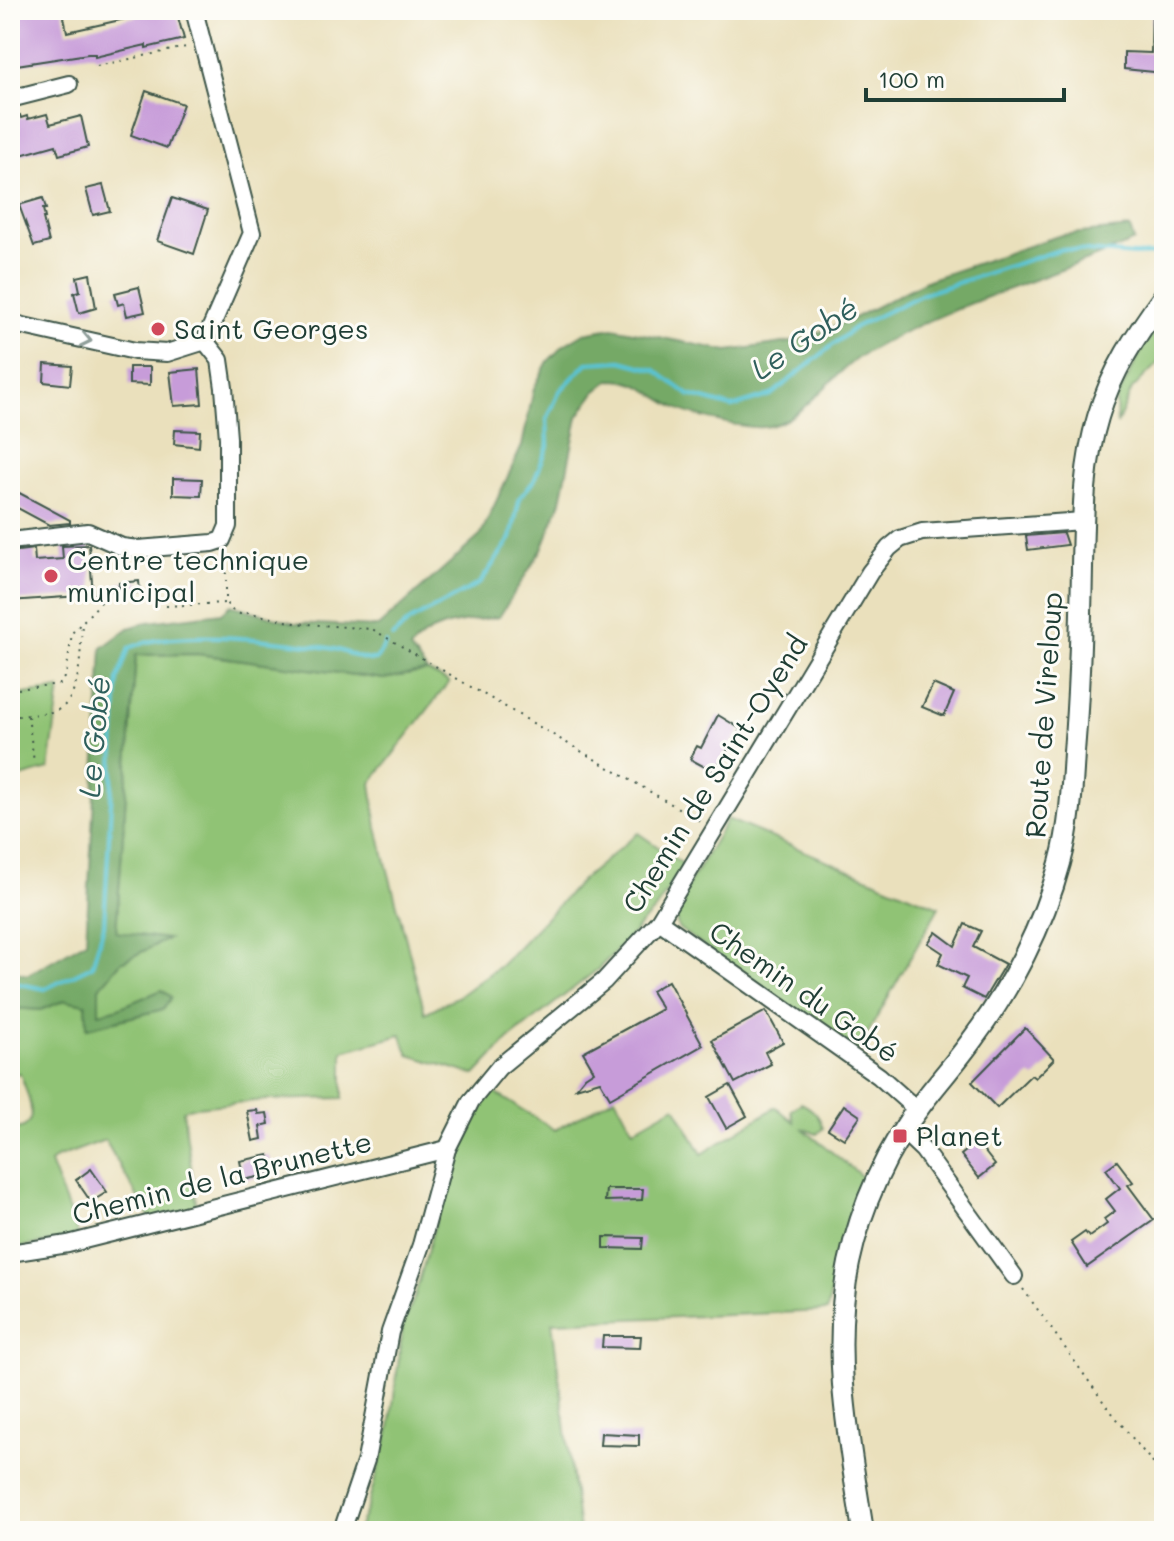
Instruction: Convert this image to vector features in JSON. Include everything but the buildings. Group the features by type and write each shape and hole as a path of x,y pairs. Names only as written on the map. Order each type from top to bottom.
{"main road":[{"name":"Route de Vireloup","path":"863,1531 842,1388 840,1314 857,1231 881,1171 903,1131 972,1040 1010,979 1044,910 1060,863 1069,820 1074,752 1083,521 1089,453 1099,414 1118,368 1164,296"}],"street":[{"path":"10,323 135,351 167,353 205,341 252,233 194,10"},
{"path":"10,99 69,84"},
{"path":"10,541 88,532 122,547 138,549 222,540 228,526 228,438 224,388 220,360 205,341"},
{"name":"Chemin de Saint-Oyend","path":"342,1531 366,1460 390,1332 421,1245 447,1149 471,1101 499,1067 604,981 659,921 709,826 889,548 900,539 922,532 1083,521"},
{"name":"Chemin du Gobé","path":"659,921 879,1076 917,1110"},
{"path":"903,1131 923,1150 1014,1276"},
{"name":"Chemin de la Brunette","path":"10,1253 68,1244 447,1149"}],"path":[{"path":"97,66 203,44"},
{"path":"222,540 226,547 226,603"},
{"path":"10,690 59,684 66,675 72,633 117,585"},
{"path":"166,606 226,603 240,614 250,613 295,623 361,627 382,635 709,826"},
{"path":"10,717 57,710 67,703 75,689 82,623"},
{"path":"28,714 34,762"},
{"path":"1014,1276 1105,1404 1164,1477"}],"green space":[{"path":"1130,228 1134,241 930,320 865,353 804,407 777,424 755,427 705,418 683,411 638,385 610,380 595,392 578,417 561,501 542,549 499,617 450,624 428,633 410,649 427,671 384,679 197,654 136,655 116,932 168,939 121,962 99,988 99,1013 162,990 171,997 164,1009 87,1028 86,1004 65,1000 41,1010 10,1008 10,970 27,975 86,941 102,648 129,628 148,622 222,613 231,605 295,623 378,627 480,536 522,446 534,388 548,361 564,345 584,333 613,328 728,351 797,341 846,322 928,280 1061,235"},
{"path":"1164,316 1164,357 1132,389 1117,424 1116,400 1144,346"},
{"path":"197,654 384,679 427,671 449,682 371,783 377,828 425,1013 459,996 501,965 581,881 638,833 684,865 657,907 622,945 598,969 509,1039 475,1075 409,1055 401,1035 343,1051 343,1098 265,1100 187,1108 183,1111 197,1208 151,1220 105,1140 50,1163 79,1237 16,1248 10,1233 10,1129 28,1124 31,1108 20,1073 10,1075 10,1008 41,1010 65,1000 86,1004 88,1028 164,1009 116,1009 99,1014 99,988 121,962 166,939 116,933 136,655"},
{"path":"60,689 49,769 10,780 10,696"},
{"path":"727,819 939,907 856,1054 678,928 677,905"},
{"path":"489,1089 555,1130 615,1097 633,1130 675,1106 702,1154 776,1107 794,1122 791,1111 801,1103 809,1107 823,1128 817,1134 802,1128 864,1178 838,1258 827,1311 552,1322 579,1531 357,1531 367,1508 390,1428 403,1325 415,1296 455,1152"}],"waterway":[{"name":"Le Gobé","path":"392,637 410,621 480,583 511,538 520,497 534,481 548,446 547,419 560,391 587,363 621,361 655,370 689,395 732,407 771,395 855,327 923,294 1062,249 1134,255 1164,254"},
{"name":"Le Gobé","path":"10,982 45,989 92,966 104,925 118,679 129,648 173,638 227,637 329,648 376,660 386,643"}],"place":[{"name":"Saint Georges","path":"158,329"},
{"name":"Centre technique municipal","path":"51,576"},
{"name":"Planet","path":"900,1136"}]}
